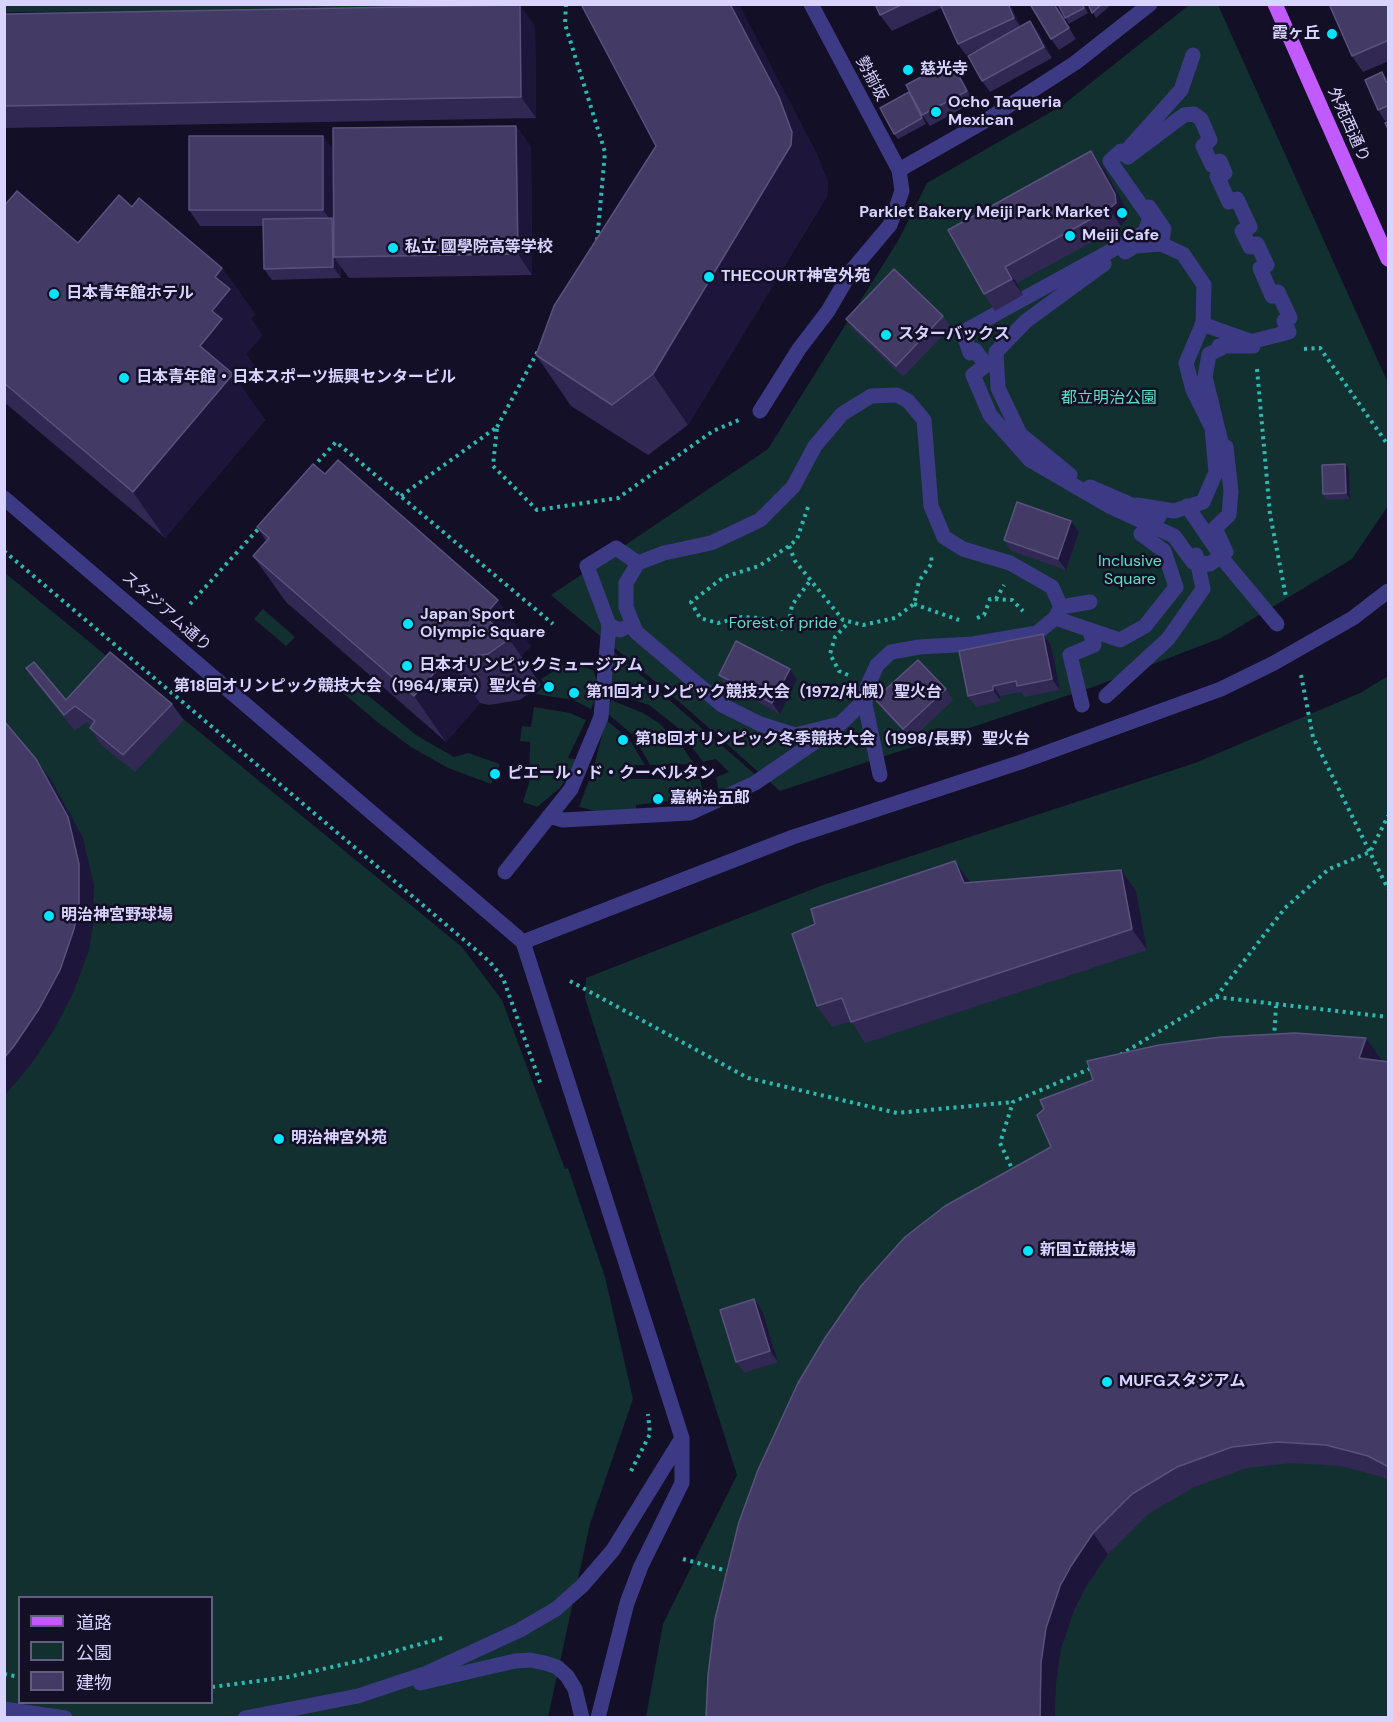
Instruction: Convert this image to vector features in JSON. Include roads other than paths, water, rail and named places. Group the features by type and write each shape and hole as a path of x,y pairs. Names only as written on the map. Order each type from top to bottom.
{"main road":[{"name":"外苑西通り","path":"1275,4 1389,260"}],"street":[{"name":"勢揃坂","path":"812,4 899,170"},
{"path":"760,411 852,270 890,225 902,191 899,170 986,121 1075,63 1150,4"},
{"path":"1161,244 1164,229 1119,162 1181,90 1193,56"},
{"path":"1106,696 1168,639 1203,589 1198,563 1196,552 1162,519 1141,523 1030,460 990,415 973,375 986,365 975,350 970,353 963,332 1145,232 1150,218 1110,161 1121,151 1128,157 1184,116 1194,114 1200,119 1210,140 1203,146 1212,165 1220,161 1225,173 1217,176 1229,202 1237,199 1250,227 1242,231 1250,248 1257,244 1267,265 1260,268 1272,296 1278,292 1290,318 1284,321 1289,332 1254,341 1253,346 1219,346 1220,349 1209,354 1205,377 1222,446 1226,447 1231,490 1229,515 1215,528 1226,552 1210,564 1198,563"},
{"path":"840,724 795,735 760,724 722,705 690,680 668,656 636,632 626,607 626,584 638,563 664,553 711,543 760,520 788,492 815,447 842,414 871,396 897,395 908,401 924,420 931,506 944,537 963,549 1010,563 1052,587 1058,612 1090,632 1120,640 1145,626 1176,587 1164,551 1141,523 1080,483 1020,434 999,388 996,352 1026,321 1094,271 1135,246 1161,244 1183,254 1204,285 1202,324 1186,363 1193,390 1212,428 1216,472 1203,502 1141,523"},
{"path":"1202,324 1250,341"},
{"name":"スタジアム通り","path":"4,498 523,942"},
{"path":"1188,506 1221,556 1277,624"},
{"path":"505,872 571,789 601,717 609,625 587,566 616,548 638,563"},
{"path":"598,1718 627,1603 641,1566 682,1483 682,1438 523,942 793,837 1021,762 1221,689 1274,663 1353,618 1389,591"},
{"path":"880,775 865,700 868,683 877,665 891,652 919,647 973,644 1037,633 1058,612 1090,602"},
{"path":"609,625 620,630 633,624"},
{"path":"1082,705 1070,655 1094,645 1090,632"},
{"path":"549,816 563,820 690,813 755,783 840,724 865,700"},
{"path":"358,1696 465,1657 556,1610 582,1586 613,1550 682,1438"},
{"path":"244,1718 530,1660 557,1667 567,1676 575,1689 582,1718"},
{"path":"4,1709 65,1718"}],"place":[{"name":"霞ヶ丘","path":"1332,34"},
{"name":"慈光寺","path":"908,70"},
{"name":"Ocho Taqueria Mexican","path":"936,112"},
{"name":"Parklet Bakery Meiji Park Market","path":"1122,213"},
{"name":"Meiji Cafe","path":"1070,236"},
{"name":"私立 國學院高等学校","path":"393,248"},
{"name":"THECOURT神宮外苑","path":"709,277"},
{"name":"日本青年館ホテル","path":"54,294"},
{"name":"スターバックス","path":"886,335"},
{"name":"日本青年館・日本スポーツ振興センタービル","path":"124,378"},
{"name":"Japan Sport Olympic Square","path":"408,624"},
{"name":"日本オリンピックミュージアム","path":"407,666"},
{"name":"第18回オリンピック競技大会（1964/東京）聖火台","path":"549,687"},
{"name":"第11回オリンピック競技大会（1972/札幌）聖火台","path":"574,693"},
{"name":"第18回オリンピック冬季競技大会（1998/長野）聖火台","path":"623,740"},
{"name":"ピエール・ド・クーベルタン","path":"495,774"},
{"name":"嘉納治五郎","path":"658,799"},
{"name":"明治神宮野球場","path":"49,916"},
{"name":"明治神宮外苑","path":"279,1139"},
{"name":"新国立競技場","path":"1028,1251"},
{"name":"MUFGスタジアム","path":"1107,1382"}],"park label":[{"name":"都立明治公園","path":"1109,399"},
{"name":"Inclusive Square","path":"1130,571"},
{"name":"Forest of pride","path":"783,624"}]}
